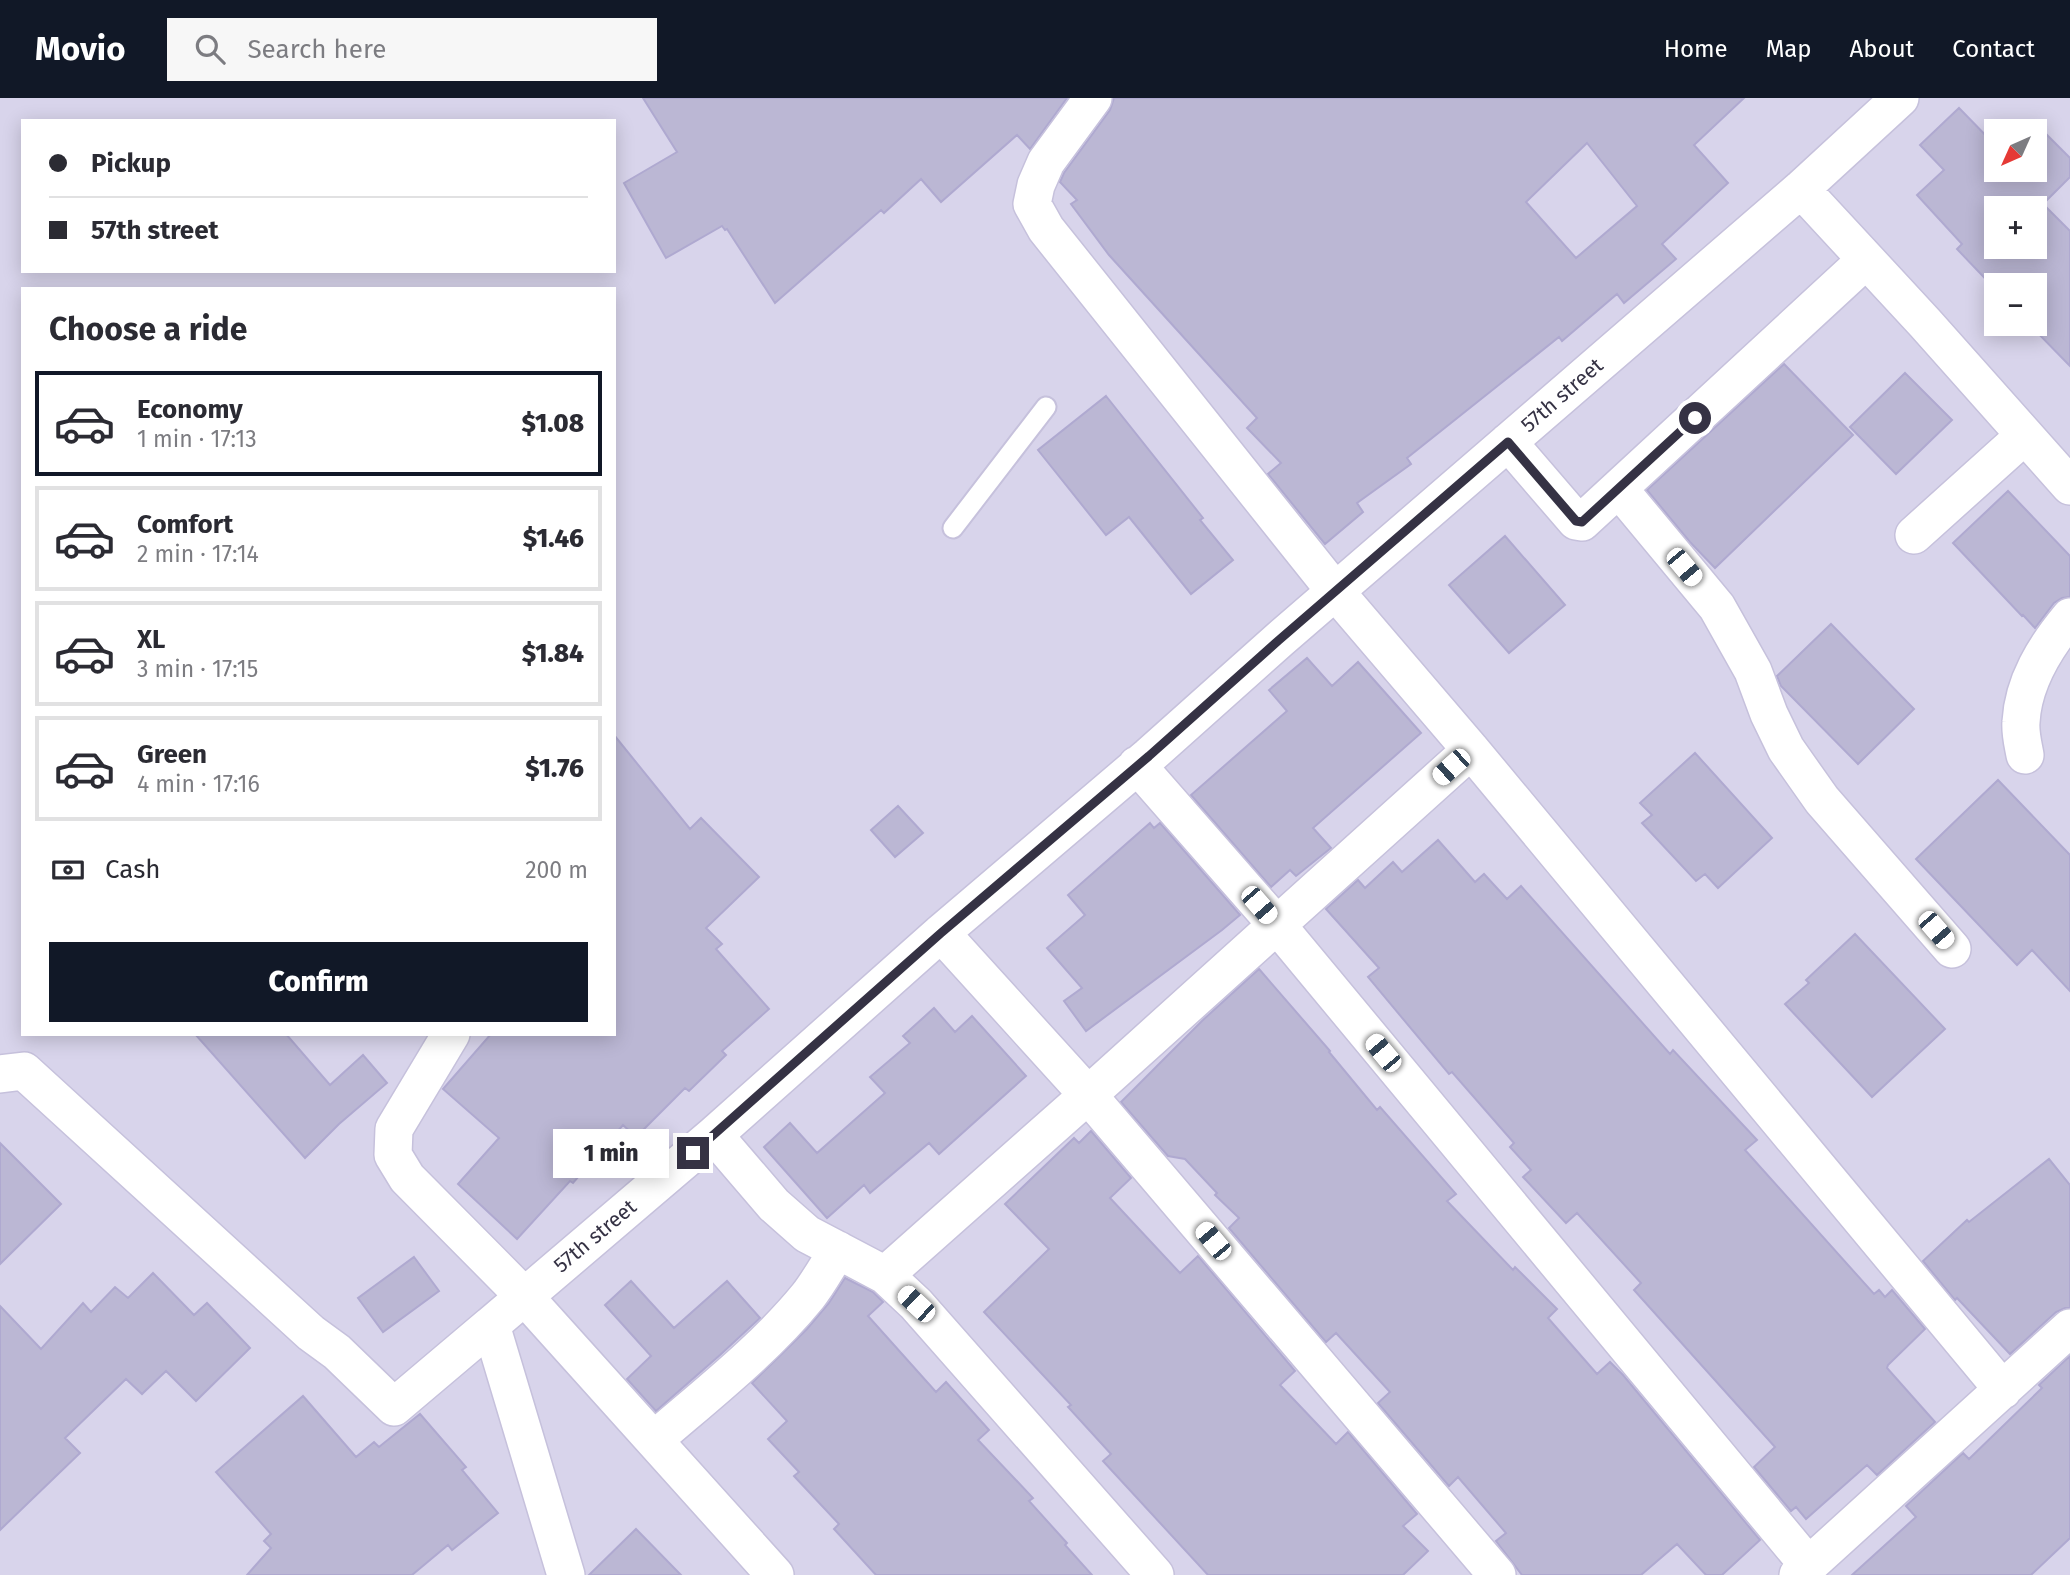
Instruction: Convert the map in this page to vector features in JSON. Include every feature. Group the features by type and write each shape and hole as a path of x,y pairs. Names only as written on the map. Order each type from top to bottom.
{"street":[{"path":"1093,98 1046,162 1036,185 1032,204 1046,229 1335,591 1471,750 2003,1390"},
{"name":"57th street","path":"8,1064 312,1333 337,1352 394,1407 714,1135 941,933 1801,189 1900,98"},
{"path":"1801,189 2070,486"},
{"path":"1508,442 1576,521 1582,522 1866,260"},
{"path":"1914,536 2024,436"},
{"path":"1619,489 1717,607 1753,671 1786,749 1822,800 1952,949"},
{"path":"2025,755 2020,725 2024,697 2043,655 2070,617"},
{"path":"885,1275 1471,750"},
{"path":"1138,765 1276,925 1804,1570 2070,1328"},
{"path":"941,933 1088,1095 1497,1575"},
{"path":"450,1036 394,1129 393,1155 407,1178 524,1296 775,1575"},
{"path":"714,1135 775,1205 807,1234 885,1275 916,1304 1155,1575"},
{"path":"654,1440 732,1373 773,1333 809,1295 838,1250"},
{"path":"491,1325 566,1575"}],"lane":[{"path":"953,528 1046,407"}],"shaded area":[{"path":"0,98 2070,98 2070,1575 0,1575"}],"building":[{"path":"643,98 1067,98 1030,149 1017,135 941,202 921,179 884,213 881,210 775,303 727,229 722,226 666,258 624,183 677,152"},
{"path":"1114,98 1744,98 1694,145 1728,183 1662,244 1676,259 1624,303 1617,294 1562,341 1559,337 1407,458 1411,464 1357,503 1363,512 1325,544 1268,474 1281,463 1247,428 1257,418 1109,255 1071,204 1077,200 1060,182 1110,110","holes":["1587,143 1637,206 1576,258 1526,202"]},
{"path":"1959,108 1984,134 1984,182 2048,182 2048,136 2070,158 2070,177 2047,200 2047,196 1984,196 1984,259 2047,259 2047,208 2070,231 2070,366 2041,336 2047,336 2047,273 1984,273 1984,277 1957,249 1962,244 1917,195 1944,170 1920,145"},
{"path":"1784,364 1853,435 1715,568 1647,490"},
{"path":"1905,373 1952,420 1896,474 1850,427"},
{"path":"1106,396 1233,560 1191,594 1129,517 1106,535 1038,450"},
{"path":"2008,491 2070,556 2070,597 2054,603 2035,628 1953,543"},
{"path":"1505,536 1565,605 1509,653 1449,585"},
{"path":"1831,624 1914,709 1858,764 1781,686 1777,676"},
{"path":"1307,658 1332,686 1358,662 1421,733 1313,828 1331,848 1296,876 1290,870 1271,887 1191,795 1287,711 1269,690"},
{"path":"616,737 690,829 701,818 759,877 706,928 722,944 716,949 769,1009 722,1051 726,1055 689,1091 685,1088 636,1137 623,1125 573,1183 570,1181 517,1239 458,1184 499,1138 443,1089 489,1036 616,1036"},
{"path":"1695,753 1772,838 1718,888 1705,874 1696,881 1642,823 1652,815 1640,803"},
{"path":"1998,780 2070,855 2070,991 2032,950 2017,965 1916,859"},
{"path":"898,806 923,833 895,857 871,830"},
{"path":"1150,823 1154,828 1160,823 1240,915 1086,1031 1064,1001 1082,988 1047,948 1085,915 1068,895"},
{"path":"1438,840 1475,882 1484,874 1507,899 1521,886 1670,1054 1673,1050 1757,1140 1745,1150 1874,1294 1879,1290 1885,1297 1892,1290 1925,1329 1887,1368 1935,1422 1877,1475 1867,1465 1806,1519 1796,1507 1791,1511 1754,1467 1775,1447 1634,1290 1641,1283 1577,1213 1566,1223 1523,1177 1531,1170 1510,1147 1514,1143 1452,1072 1449,1074 1368,977 1379,968 1326,909 1358,880 1365,888 1393,862 1402,872"},
{"path":"1855,934 1945,1029 1872,1097 1785,1004 1809,983 1806,980"},
{"path":"1259,969 1377,1110 1380,1107 1456,1194 1447,1201 1513,1270 1515,1267 1557,1309 1548,1318 1597,1374 1610,1362 1623,1375 1760,1540 1722,1575 1706,1575 1677,1544 1641,1575 1522,1575 1496,1541 1506,1533 1458,1477 1449,1486 1378,1403 1390,1392 1336,1333 1326,1342 1229,1228 1239,1218 1215,1195 1217,1193 1185,1159 1168,1156 1121,1102 1203,1020"},
{"path":"934,1008 955,1032 972,1016 1026,1076 939,1154 929,1143 870,1193 864,1185 827,1218 764,1147 790,1123 817,1153 885,1093 870,1077 910,1043 903,1036"},
{"path":"197,1036 288,1036 330,1085 363,1055 387,1083 339,1124 305,1158"},
{"path":"1091,1131 1131,1178 1110,1198 1180,1273 1198,1256 1295,1371 1280,1385 1336,1444 1348,1432 1417,1514 1403,1526 1428,1551 1403,1575 1208,1575 1103,1461 1111,1454 1068,1407 1071,1405 984,1312 1049,1249 1005,1204 1074,1138 1079,1143"},
{"path":"0,1143 61,1204 0,1264"},
{"path":"2049,1159 2070,1185 2070,1308 2056,1312 2010,1354 1957,1298 1955,1300 1923,1261 1967,1220 1969,1222"},
{"path":"414,1257 439,1291 383,1332 358,1298"},
{"path":"153,1273 194,1315 207,1303 250,1348 196,1401 166,1371 142,1394 126,1379 65,1438 80,1453 0,1530 0,1306 41,1349 83,1303 91,1312 115,1287 128,1298"},
{"path":"845,1278 873,1292 883,1302 868,1316 936,1392 946,1382 989,1430 978,1440 1033,1498 1029,1501 1092,1575 876,1575 834,1529 839,1524 794,1476 799,1472 768,1439 787,1421 752,1383 807,1329 829,1303"},
{"path":"631,1281 674,1328 727,1281 760,1318 656,1411 627,1379 651,1356 605,1305"},
{"path":"2070,1356 2070,1538 2031,1575 1852,1575 1916,1517 1906,1506 1963,1453 1969,1459 2042,1388 2039,1385"},
{"path":"303,1396 356,1457 374,1442 379,1447 420,1414 466,1467 462,1470 498,1513 452,1550 448,1545 412,1575 247,1575 271,1548 264,1541 271,1534 216,1472"},
{"path":"636,1529 681,1575 589,1575"}],"route":[{"path":"693,1153 941,933 1149,756 1508,442 1576,521 1582,522 1695,418"}]}
